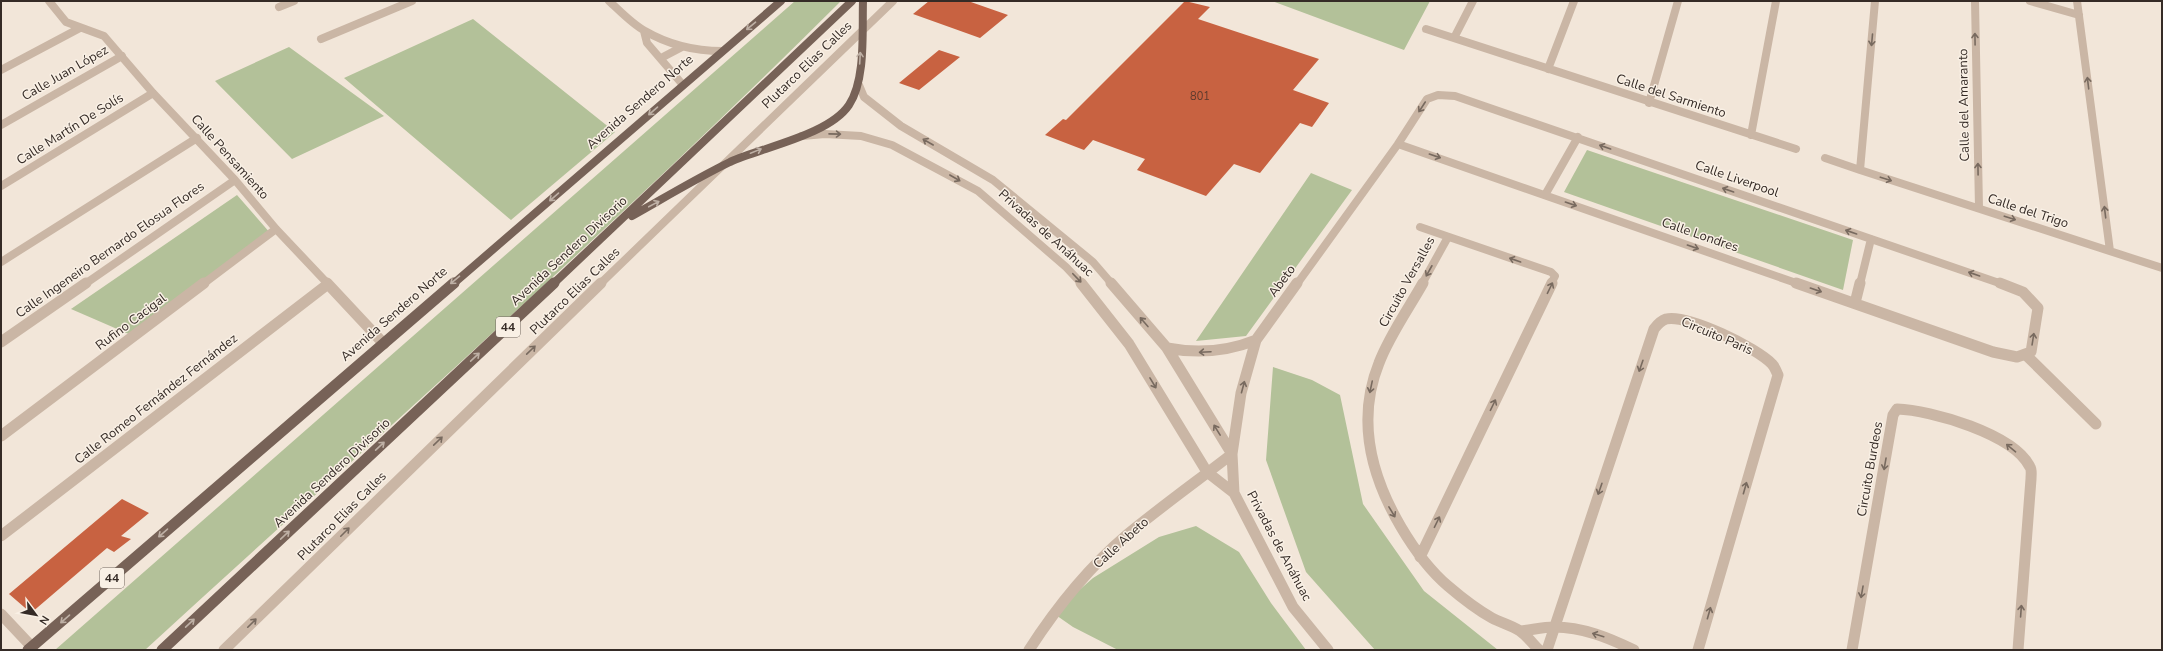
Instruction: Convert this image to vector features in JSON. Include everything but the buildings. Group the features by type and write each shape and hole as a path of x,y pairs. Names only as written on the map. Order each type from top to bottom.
{"main road":[{"name":"Avenida Sendero Norte","path":"30,649 781,1"},
{"name":"Avenida Sendero Divisorio","path":"162,650 619,222 852,1"},
{"path":"619,222 721,167 768,146 820,128 836,118 849,106 859,85 863,1"}],"street":[{"name":"Calle Pensamiento","path":"49,1 66,22 104,36 153,93 235,180 276,229 384,344"},
{"path":"279,7 294,1"},
{"path":"321,39 412,1"},
{"path":"609,1 644,31 682,47 698,50 722,51"},
{"name":"Plutarco Elias Calles","path":"224,650 420,457 861,30 893,1"},
{"path":"1454,38 1473,1"},
{"path":"1548,69 1574,1"},
{"path":"1648,102 1678,1"},
{"path":"1751,135 1776,1"},
{"path":"1860,170 1875,1"},
{"name":"Calle del Amaranto","path":"1975,1 1979,208"},
{"path":"2030,1 2079,15"},
{"path":"2077,1 2110,251"},
{"path":"1,70 80,28"},
{"name":"Calle del Sarmiento","path":"1426,30 1796,149"},
{"path":"644,31 647,43 683,85"},
{"path":"661,58 682,47"},
{"name":"Calle Juan López","path":"1,125 122,56"},
{"name":"Privadas de Anáhuac","path":"859,85 864,97 901,126 993,180 1093,262 1167,348 1232,454 1234,493 1293,607 1328,650"},
{"name":"Calle Martín De Solís","path":"1,186 153,93"},
{"name":"Calle Liverpool","path":"1398,144 1427,99 1438,95 1455,96 1578,137 2011,286 2030,297 2038,308 2031,352 2026,355"},
{"name":"Privadas de Anáhuac","path":"796,137 843,134 877,140 892,145 918,158 978,191 1066,267 1102,308 1129,344 1207,472 1234,493"},
{"path":"1545,195 1578,137"},
{"path":"1,262 197,138"},
{"name":"Calle Londres","path":"1398,144 1993,352 2017,357 2026,355"},
{"name":"Abeto","path":"1232,454 1241,393 1256,340 1398,144"},
{"name":"Calle del Trigo","path":"1825,158 2162,268"},
{"name":"Calle Ingeneiro Bernardo Elosua Flores","path":"1,342 235,180"},
{"path":"978,191 993,180"},
{"path":"1420,227 1448,237"},
{"name":"Rufino Cacigal","path":"1,436 276,229"},
{"name":"Circuito Versalles","path":"1448,237 1552,272 1555,278 1420,557 1385,501 1376,479 1368,448 1366,426 1371,390 1380,362 1448,237"},
{"path":"1855,303 1871,239"},
{"name":"Calle Romeo Fernández Fernández","path":"1,536 328,284"},
{"name":"Circuito Paris","path":"1547,650 1654,329 1661,320 1677,318 1743,344 1773,364 1778,375 1698,650"},
{"path":"1167,348 1190,353 1217,352 1231,350 1256,340"},
{"path":"2026,355 2096,424"},
{"name":"Circuito Burdeos","path":"1852,650 1893,415 1897,409 1908,408 1952,420 1998,438 2011,447 2030,467 2031,479 2018,650"},
{"name":"Calle Abeto","path":"1029,650 1053,613 1097,564 1127,535 1232,454"},
{"path":"1420,557 1445,583 1474,607 1520,631 1539,650"},
{"path":"1,614 30,649"},
{"path":"1520,631 1554,626 1582,630 1610,638 1634,650"}],"green space":[{"path":"795,1 841,1 584,248 409,410 145,650 55,650"},
{"path":"1272,1 1430,1 1404,50"},
{"path":"473,19 615,132 511,220 344,78"},
{"path":"289,47 384,116 292,159 215,81"},
{"path":"1587,150 1853,240 1843,290 1564,192"},
{"path":"1311,173 1352,190 1246,336 1196,341"},
{"path":"237,195 271,234 131,335 71,309"},
{"path":"1273,367 1312,380 1340,395 1363,504 1424,591 1498,650 1375,650 1306,572 1266,460"},
{"path":"1196,526 1239,552 1271,603 1306,650 1118,650 1073,627 1053,613 1093,578 1159,537"}]}
